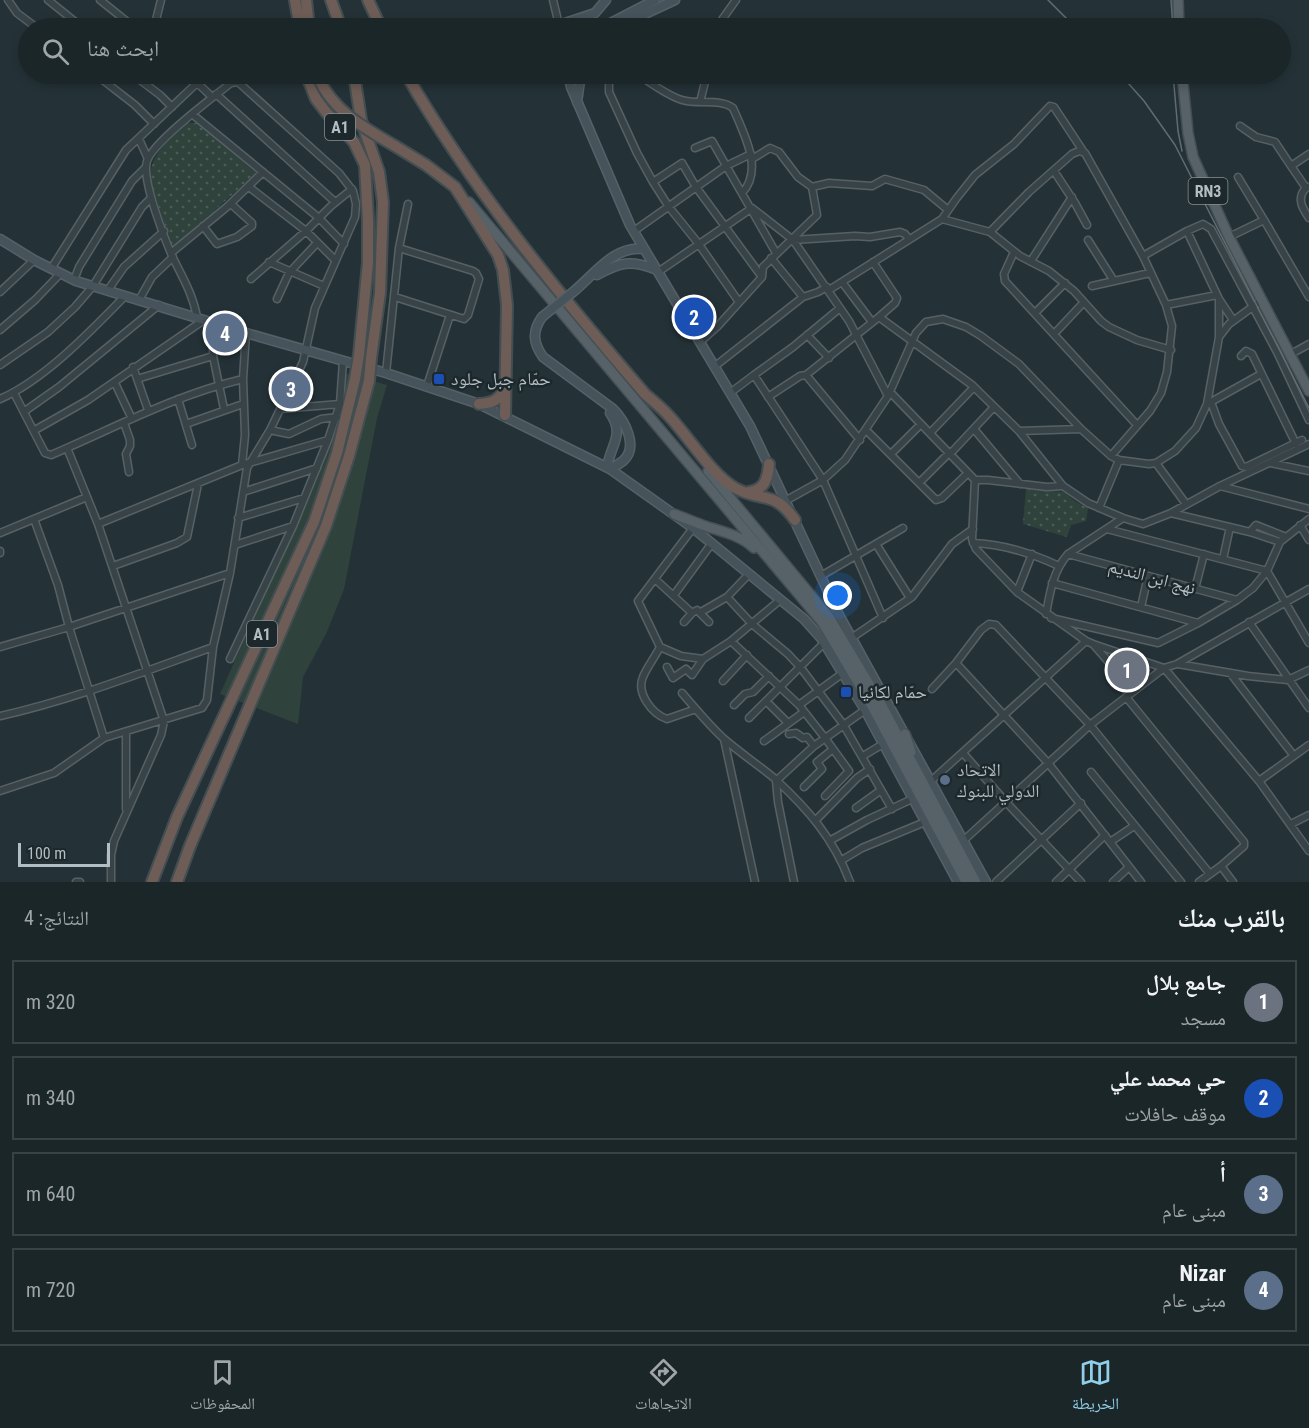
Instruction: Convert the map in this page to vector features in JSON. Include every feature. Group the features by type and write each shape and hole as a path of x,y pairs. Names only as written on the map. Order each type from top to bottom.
{"highway":[{"path":"295,0 298,18"},
{"path":"306,0 308,18"},
{"path":"331,0 337,18"},
{"path":"368,0 376,18"},
{"name":"A1","path":"152,882 177,817 310,532 337,453 355,379 368,263 365,165 354,142 316,99 310,84"},
{"path":"322,84 344,113 426,165 455,187 488,236 503,270 507,305 505,416"},
{"name":"A1","path":"177,882 190,846 326,526 349,456 369,381 381,293 382,202 379,172 361,120 356,84"},
{"path":"412,84 476,183 523,249 645,394 668,414 722,479 735,488 777,501 785,506 795,520"},
{"path":"479,404 492,403 501,396 505,389"},
{"path":"746,492 761,488 768,476 769,464"}],"main road":[{"path":"581,18 595,12 606,0"},
{"path":"620,18 655,0"},
{"path":"637,18 675,0"},
{"path":"1178,0 1179,18"},
{"path":"571,84 632,228 750,426 840,617 986,882"},
{"path":"577,102 580,84"},
{"name":"RN3","path":"1183,84 1193,157 1229,237 1309,391"},
{"path":"455,187 822,622 873,708 966,882"},
{"path":"619,253 629,242 632,228"},
{"path":"1,240 74,280 386,373 479,404 609,468 693,528 804,619 824,643 865,710 954,881"},
{"path":"584,283 619,253 630,248 644,249"},
{"path":"627,263 644,249"},
{"path":"609,468 624,460 628,454 630,438 620,416 543,357 537,347 535,336 537,324 573,291 609,269 627,263 640,263 656,271"},
{"path":"645,394 829,617 881,704 976,882"},
{"path":"606,405 618,428 618,434 611,449 609,468"},
{"path":"587,456 611,449"},
{"path":"674,514 747,542 780,572"},
{"path":"905,735 921,780"}],"street":[{"path":"8,0 24,18"},
{"path":"48,0 70,18"},
{"path":"100,0 122,18"},
{"path":"156,18 161,0"},
{"path":"553,0 558,18"},
{"path":"723,18 736,0"},
{"path":"108,84 135,105 154,124"},
{"path":"146,84 160,94 171,107"},
{"path":"0,330 35,300 56,272 123,154 196,84"},
{"path":"200,84 335,202"},
{"path":"35,430 115,383 200,319 191,293 172,255 151,198 146,167 148,159 192,114 230,84"},
{"path":"241,84 339,173 352,189 356,212 324,286 313,318 306,351 270,430 245,464"},
{"path":"609,84 609,92 653,182 739,302"},
{"path":"653,84 683,100 724,104 733,108 752,157 752,178 742,193"},
{"path":"700,102 704,84"},
{"path":"714,367 803,297 842,282 942,219 975,175 1014,144 1050,106 1062,116 1143,256 1166,306 1172,326 1167,372 1161,393 1150,411 1111,456"},
{"path":"192,114 319,218 344,244"},
{"path":"1240,126 1256,137 1275,142 1307,188 1302,193 1301,203 1309,218"},
{"path":"139,139 148,159"},
{"path":"695,148 712,141 752,208 774,255 803,297"},
{"path":"632,228 669,207 726,166 767,149 773,148 788,162 798,177 812,187 817,215 762,268 762,276 700,342"},
{"path":"990,232 1072,154 1083,151"},
{"path":"1291,166 1309,154"},
{"path":"653,182 681,162 696,187 762,276"},
{"path":"74,280 79,267 132,181 146,167"},
{"path":"1054,171 1072,197 1087,225"},
{"path":"139,300 152,277 172,255 203,225 231,204 263,172"},
{"path":"1238,177 1309,297"},
{"path":"812,187 829,183 868,186 885,179 924,190 948,210"},
{"path":"249,187 306,231 335,260"},
{"path":"251,279 352,189"},
{"path":"1031,261 1072,197"},
{"path":"0,365 48,332 75,307 93,286 142,207 151,198"},
{"path":"203,225 217,244 237,237 252,226 252,223 231,204"},
{"path":"386,373 399,248 408,204"},
{"path":"656,271 752,208"},
{"path":"752,208 793,239 858,335 889,394 975,480 1047,487 1062,486"},
{"path":"942,219 990,232 1014,252 1043,266 1065,283 1109,327 1137,340 1170,350"},
{"path":"1229,237 1264,220"},
{"path":"1143,256 1203,224 1212,229 1277,352 1309,420"},
{"path":"108,290 124,267 164,231"},
{"path":"1187,231 1218,297 1233,320"},
{"path":"793,239 870,237 900,232 909,239"},
{"path":"1088,240 1114,281"},
{"path":"277,299 290,273 317,243"},
{"path":"395,297 462,319 468,315 479,279 476,273 399,248"},
{"path":"1014,252 1004,278 1137,425"},
{"path":"0,292 34,260"},
{"path":"269,262 324,286"},
{"path":"768,397 800,376 806,375 829,358 895,303 897,298 873,262"},
{"path":"1092,286 1150,273"},
{"path":"842,282 872,322"},
{"path":"1035,313 1065,283"},
{"path":"0,399 14,393 46,369 100,321 124,296"},
{"path":"1166,306 1218,297"},
{"path":"785,501 823,480 845,460 889,394 920,326 934,319 944,319 966,327 1019,364 1081,429 1111,456 1142,464 1156,463 1190,436 1209,403 1219,337 1218,297"},
{"path":"1219,337 1233,320 1262,300"},
{"path":"1054,334 1084,302"},
{"path":"25,411 59,387 159,305"},
{"path":"730,393 840,308"},
{"path":"427,386 450,315"},
{"path":"879,317 974,387 1019,431 1062,486 1072,494 1099,508 1143,524 1171,513 1220,486 1309,444"},
{"path":"214,323 213,356 224,410"},
{"path":"0,791 54,772 104,738 164,721 204,706 207,700 213,647 230,573 243,492 245,435 243,379 246,333"},
{"path":"807,335 829,358"},
{"path":"1290,354 1309,344"},
{"path":"1209,403 1242,466 1246,467 1299,442 1252,354 1246,351 1241,356"},
{"path":"137,379 213,356"},
{"path":"230,659 293,526 337,417 343,361"},
{"path":"133,368 148,410"},
{"path":"1209,403 1261,374"},
{"path":"754,375 823,480 883,618"},
{"path":"806,375 860,440"},
{"path":"14,393 47,454 51,455 148,410 219,384 243,379"},
{"path":"115,383 132,418"},
{"path":"930,433 974,387"},
{"path":"178,399 192,445"},
{"path":"186,424 243,404"},
{"path":"280,409 340,404"},
{"path":"920,483 994,407"},
{"path":"270,430 289,434 321,419 337,417"},
{"path":"124,423 130,440 126,454 129,472"},
{"path":"891,454 921,424"},
{"path":"974,429 1020,484"},
{"path":"1019,431 1081,429"},
{"path":"866,430 938,501 968,473"},
{"path":"98,524 245,464 327,440"},
{"path":"67,448 113,566 164,721 163,732 114,841 111,855 111,882"},
{"path":"1099,508 1119,459"},
{"path":"1156,463 1185,504"},
{"path":"1270,463 1309,471"},
{"path":"243,492 317,468"},
{"path":"975,480 973,543 980,554 1017,592 1048,616 1090,643 1164,668 1259,781 1309,851"},
{"path":"113,566 177,543 186,537 198,484"},
{"path":"1220,486 1309,509"},
{"path":"0,533 87,497"},
{"path":"238,518 304,498"},
{"path":"1171,513 1250,532 1280,542"},
{"path":"1048,616 1052,583 1059,566 1068,554 1123,518"},
{"path":"34,519 58,585 104,738"},
{"path":"1048,616 1155,643 1198,623 1253,588 1268,571 1280,542 1309,519"},
{"path":"1250,532 1256,525 1286,537"},
{"path":"1300,525 1309,540"},
{"path":"235,545 293,526"},
{"path":"1222,559 1230,527"},
{"path":"693,528 638,601 660,647 681,656 703,659"},
{"path":"821,576 903,528"},
{"path":"1107,529 1268,571 1309,643"},
{"path":"853,637 910,598 921,587 952,544 973,530"},
{"path":"674,595 712,543"},
{"path":"973,543 1002,545 1032,554 1059,566"},
{"path":"876,544 910,598"},
{"path":"1017,592 1032,554"},
{"name":"نهج ابن النديم","path":"1068,554 1237,600"},
{"path":"1195,588 1204,554"},
{"path":"0,647 69,627 230,573"},
{"path":"701,612 727,597 749,574"},
{"path":"1141,607 1148,576"},
{"path":"655,579 692,613"},
{"path":"1052,583 1198,623"},
{"path":"963,841 1090,725 1164,668 1178,664 1309,590"},
{"path":"727,597 752,624 801,668 843,724 892,809"},
{"path":"667,667 673,678 686,669 692,675 703,659 731,641 780,600"},
{"path":"684,622 697,610 709,622"},
{"path":"1249,622 1309,708"},
{"path":"932,688 956,663 981,630 989,624 999,628 1090,725 1210,874"},
{"path":"731,641 799,705 849,771 825,796"},
{"path":"749,718 824,643"},
{"path":"931,781 1046,678 1090,643"},
{"path":"1090,643 1134,691"},
{"path":"0,716 25,711 90,690 213,647"},
{"path":"660,647 642,679 643,691 649,705 656,714 667,719 696,710"},
{"path":"723,681 747,655"},
{"path":"956,663 1048,763 1142,882"},
{"path":"1178,664 1230,674 1288,680 1309,670"},
{"path":"799,705 843,674"},
{"path":"1230,674 1294,756"},
{"path":"734,705 745,694 753,693 769,676"},
{"path":"682,693 724,738 776,781 816,820 842,860 850,882"},
{"path":"1126,698 1244,842 1244,846 1199,882"},
{"path":"766,701 788,723"},
{"path":"776,781 814,746 865,710"},
{"path":"764,741 804,712"},
{"path":"126,732 126,811"},
{"path":"789,734 796,733 803,738 807,737 814,746"},
{"path":"724,738 754,882"},
{"path":"863,756 883,744"},
{"path":"1259,781 1309,745"},
{"path":"804,787 822,769 817,762 833,749"},
{"path":"963,753 1081,882"},
{"path":"816,820 857,778 870,769"},
{"path":"1091,772 1181,882"},
{"path":"776,781 794,882"},
{"path":"856,808 881,790"},
{"path":"831,840 912,800"},
{"path":"996,882 1081,803"},
{"path":"1291,824 1309,815"},
{"path":"842,860 862,848 925,822"},
{"path":"1110,842 1134,826"},
{"path":"1056,882 1105,835"},
{"path":"1221,866 1233,882"},
{"path":"1113,882 1129,867"}],"green space":[{"path":"187,123 197,123 256,173 172,249 150,179 151,170 157,154"},
{"path":"341,372 387,385 377,418 344,589 326,634 303,677 298,724 220,694 319,472 334,423"},
{"path":"1026,489 1064,492 1088,508 1086,521 1071,525 1067,537 1023,524"}],"tram line":[{"path":"1048,0 1066,18"},
{"path":"1171,0 1172,18"},
{"path":"1129,84 1144,101 1175,145 1309,408"},
{"path":"1174,84 1182,151"}],"place":[{"name":"حي محمد علي","path":"694,317"},
{"name":"Nizar","path":"225,333"},
{"name":"حمّام جبل جلود","path":"439,379"},
{"name":"أ","path":"291,389"},
{"name":"جامع بلال","path":"1127,670"},
{"name":"حمّام لكانيا","path":"846,692"},
{"name":"الاتحاد الدولي للبنوك","path":"945,780"}]}
